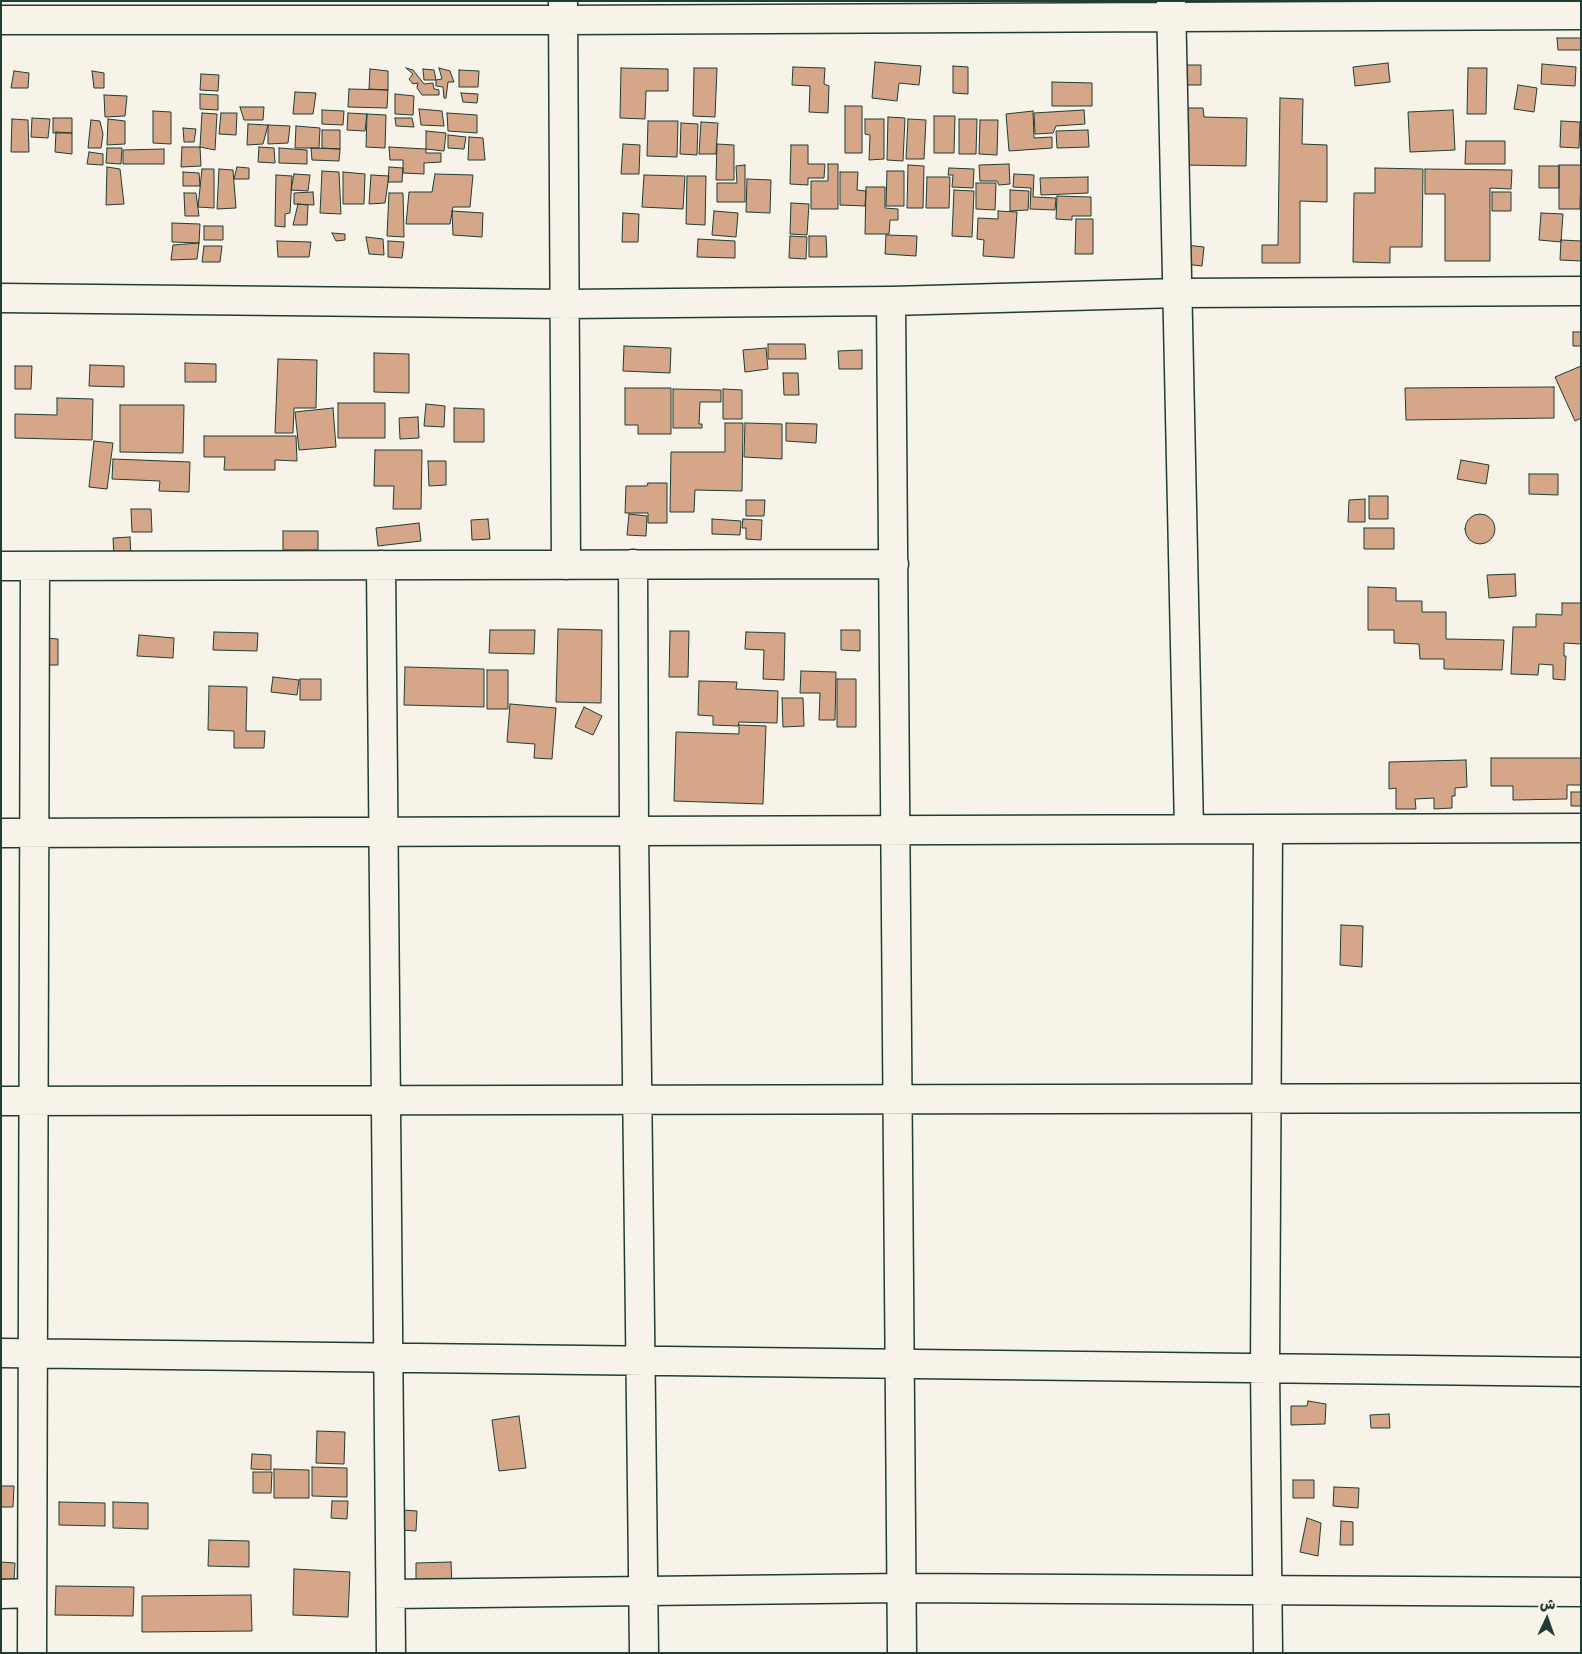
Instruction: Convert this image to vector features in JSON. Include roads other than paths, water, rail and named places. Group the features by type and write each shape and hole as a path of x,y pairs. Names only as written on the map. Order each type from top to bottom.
{"street":[{"path":"1172,8 1189,830"},
{"path":"1,20 563,11 1172,8 1581,15"},
{"path":"563,11 566,564"},
{"path":"1,298 564,304 891,302 1178,293 1581,290"},
{"path":"891,302 897,830 902,1653"},
{"path":"633,564 634,831 644,1653"},
{"path":"1,566 894,564"},
{"path":"381,565 391,1653"},
{"path":"32,1653 35,566"},
{"path":"1,834 1581,828"},
{"path":"1268,829 1268,1099 1265,1368 1268,1653"},
{"path":"1,1101 1581,1098"},
{"path":"1,1353 1581,1372"},
{"path":"391,1594 902,1588 1581,1592"},
{"path":"1,1594 32,1594"}]}
